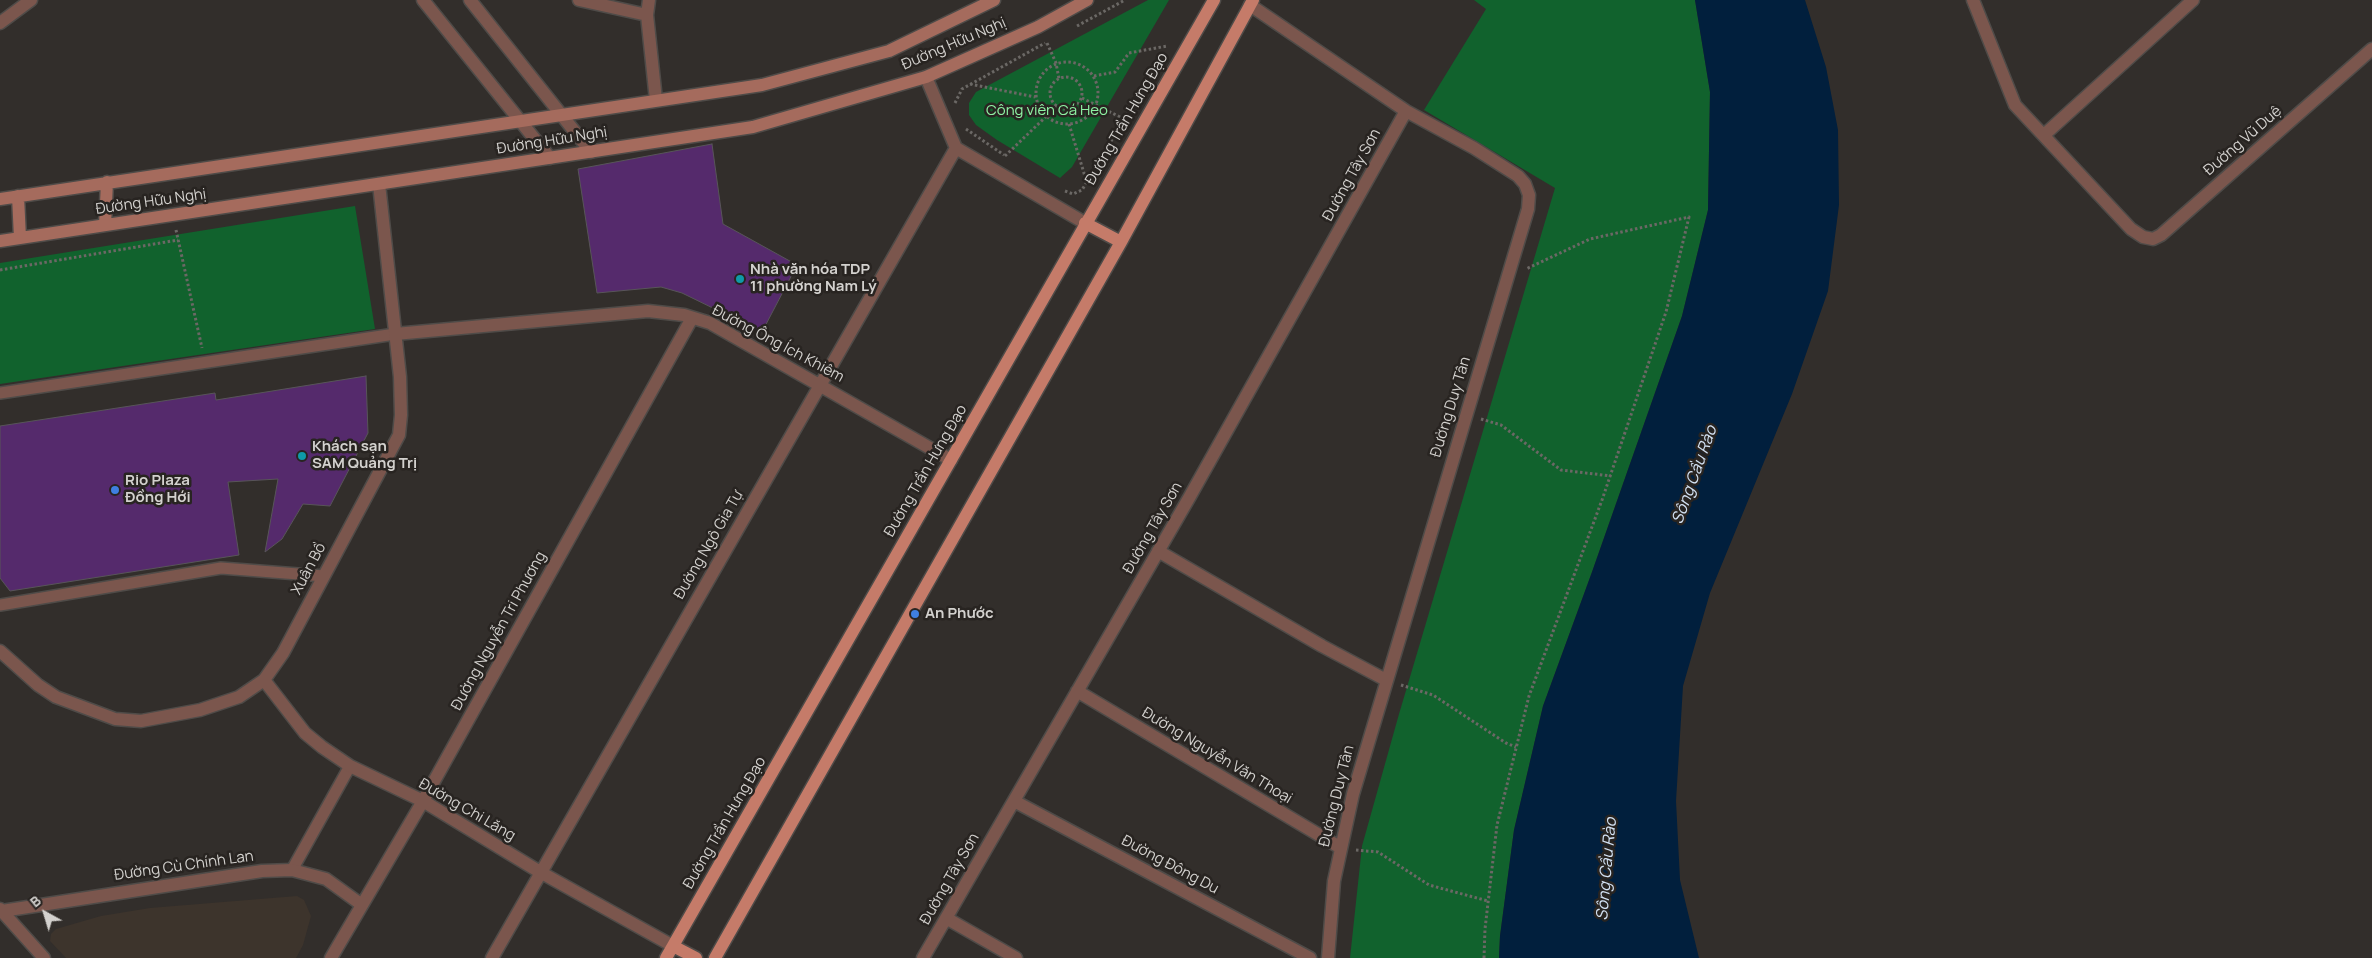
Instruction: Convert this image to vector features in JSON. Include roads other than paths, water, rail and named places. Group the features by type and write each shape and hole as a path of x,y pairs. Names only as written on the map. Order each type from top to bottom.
{"main road":[{"name":"Đường Hữu Nghị","path":"0,199 762,85 889,51 994,0"},
{"name":"Đường Hữu Nghị","path":"0,241 753,127 926,77 1038,27 1087,0"},
{"name":"Đường Trần Hưng Đạo","path":"666,958 1214,0"},
{"path":"715,958 1121,242 1252,3"},
{"path":"105,225 107,182"},
{"path":"18,196 20,238"},
{"path":"1085,223 1121,242"},
{"path":"673,946 696,958"}],"street":[{"path":"2,17 32,0"},
{"path":"423,0 550,158"},
{"path":"470,0 591,152"},
{"path":"579,0 647,15"},
{"path":"649,0 647,15 656,100"},
{"path":"1973,0 2016,105 2044,136 2193,0"},
{"name":"Đường Duy Tân","path":"1252,3 1406,111 1496,161 1518,176 1525,184 1529,195 1528,209 1362,757 1334,880 1328,958"},
{"name":"Đường Vũ Duệ","path":"2044,136 2131,229 2142,237 2154,239 2161,235 2372,49"},
{"path":"926,77 956,148 1085,223"},
{"name":"Đường Tây Sơn","path":"923,958 1158,551 1406,111"},
{"name":"Đường Ngô Gia Tự","path":"492,958 956,148"},
{"name":"Xuân Bồ","path":"0,651 38,685 56,697 114,719 141,721 200,710 238,697 264,680 282,652 400,435 400,378 379,184"},
{"name":"Đường Ông Ích Khiêm","path":"395,334 648,311 692,318 710,323 951,460"},
{"name":"Đường Nguyễn Tri Phương","path":"331,958 423,801 692,318"},
{"path":"1158,551 1322,646 1386,680"},
{"name":"Đường Chi Lăng","path":"264,680 305,733 322,748 350,766 423,801 540,872 673,946"},
{"name":"Đường Nguyễn Văn Thoại","path":"1077,691 1341,848"},
{"name":"Đường Đông Du","path":"1014,800 1310,958"},
{"name":"Đường Cù Chính Lan","path":"1,910 262,871 292,870 326,879 362,905"},
{"path":"1,910 44,958"},
{"path":"946,918 1016,958"}],"lane":[{"path":"0,393 395,334"},
{"path":"0,605 221,568 324,576"},
{"path":"292,870 350,766"}],"water":[{"name":"Sông Cầu Rào","path":"1695,0 1805,0 1826,67 1838,130 1839,205 1828,291 1792,394 1710,593 1683,686 1676,801 1680,880 1699,958 1499,958 1500,936 1514,830 1543,706 1682,316 1708,210 1710,92"}],"place":[{"name":"Nhà văn hóa TDP 11 phường Nam Lý","path":"740,279"},
{"name":"Khách sạn SAM Quảng Trị","path":"302,456"},
{"name":"Rio Plaza Đồng Hới","path":"115,490"},
{"name":"An Phước","path":"915,614"}],"park label":[{"name":"Công viên Cá Heo","path":"1047,111"}]}
